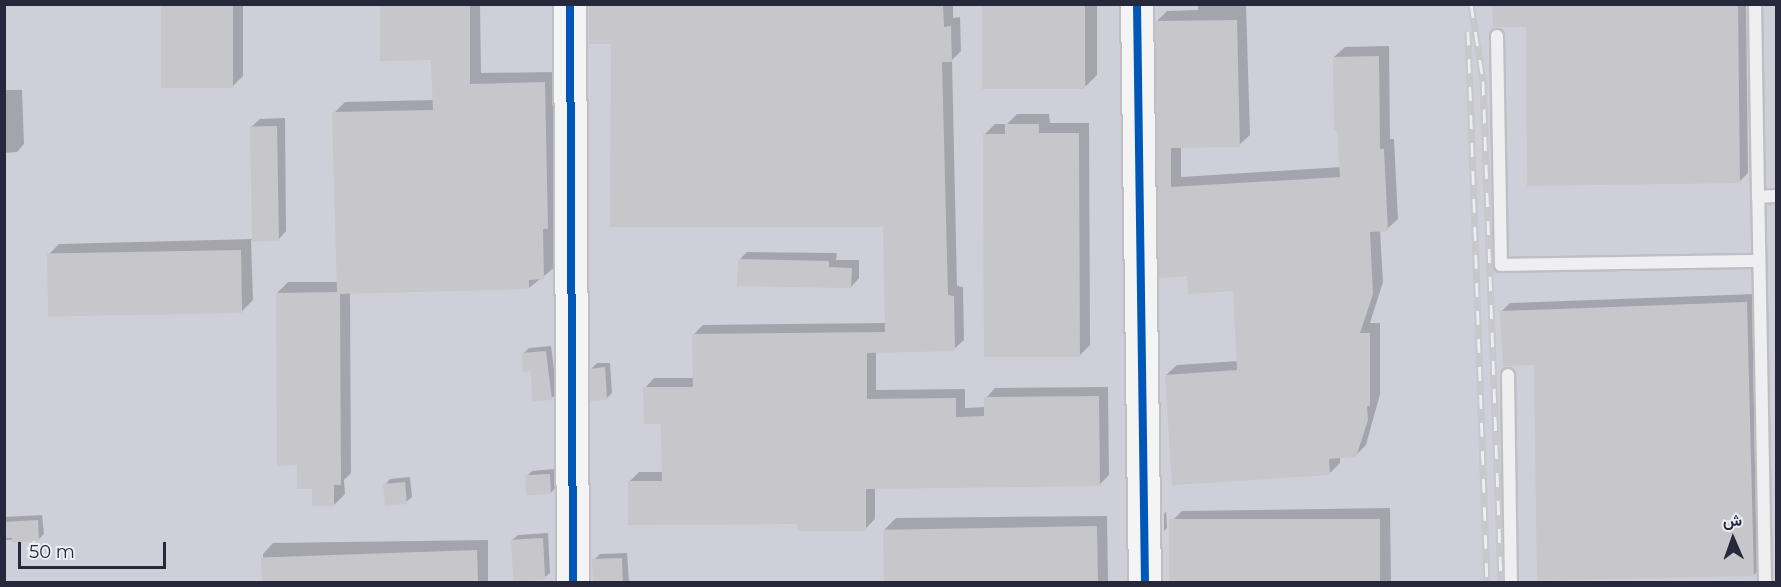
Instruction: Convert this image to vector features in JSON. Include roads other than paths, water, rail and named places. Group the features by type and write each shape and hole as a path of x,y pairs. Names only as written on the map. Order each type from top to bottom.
{"street":[{"path":"570,4 573,582"},
{"path":"1137,4 1145,582"}],"lane":[{"path":"1755,4 1765,582"},
{"path":"1497,36 1501,265 1759,261"},
{"path":"1758,196 1776,196"},
{"path":"1508,375 1511,582"}],"railway":[{"path":"1471,4 1483,81 1501,582"},
{"path":"1468,31 1487,582"}]}
